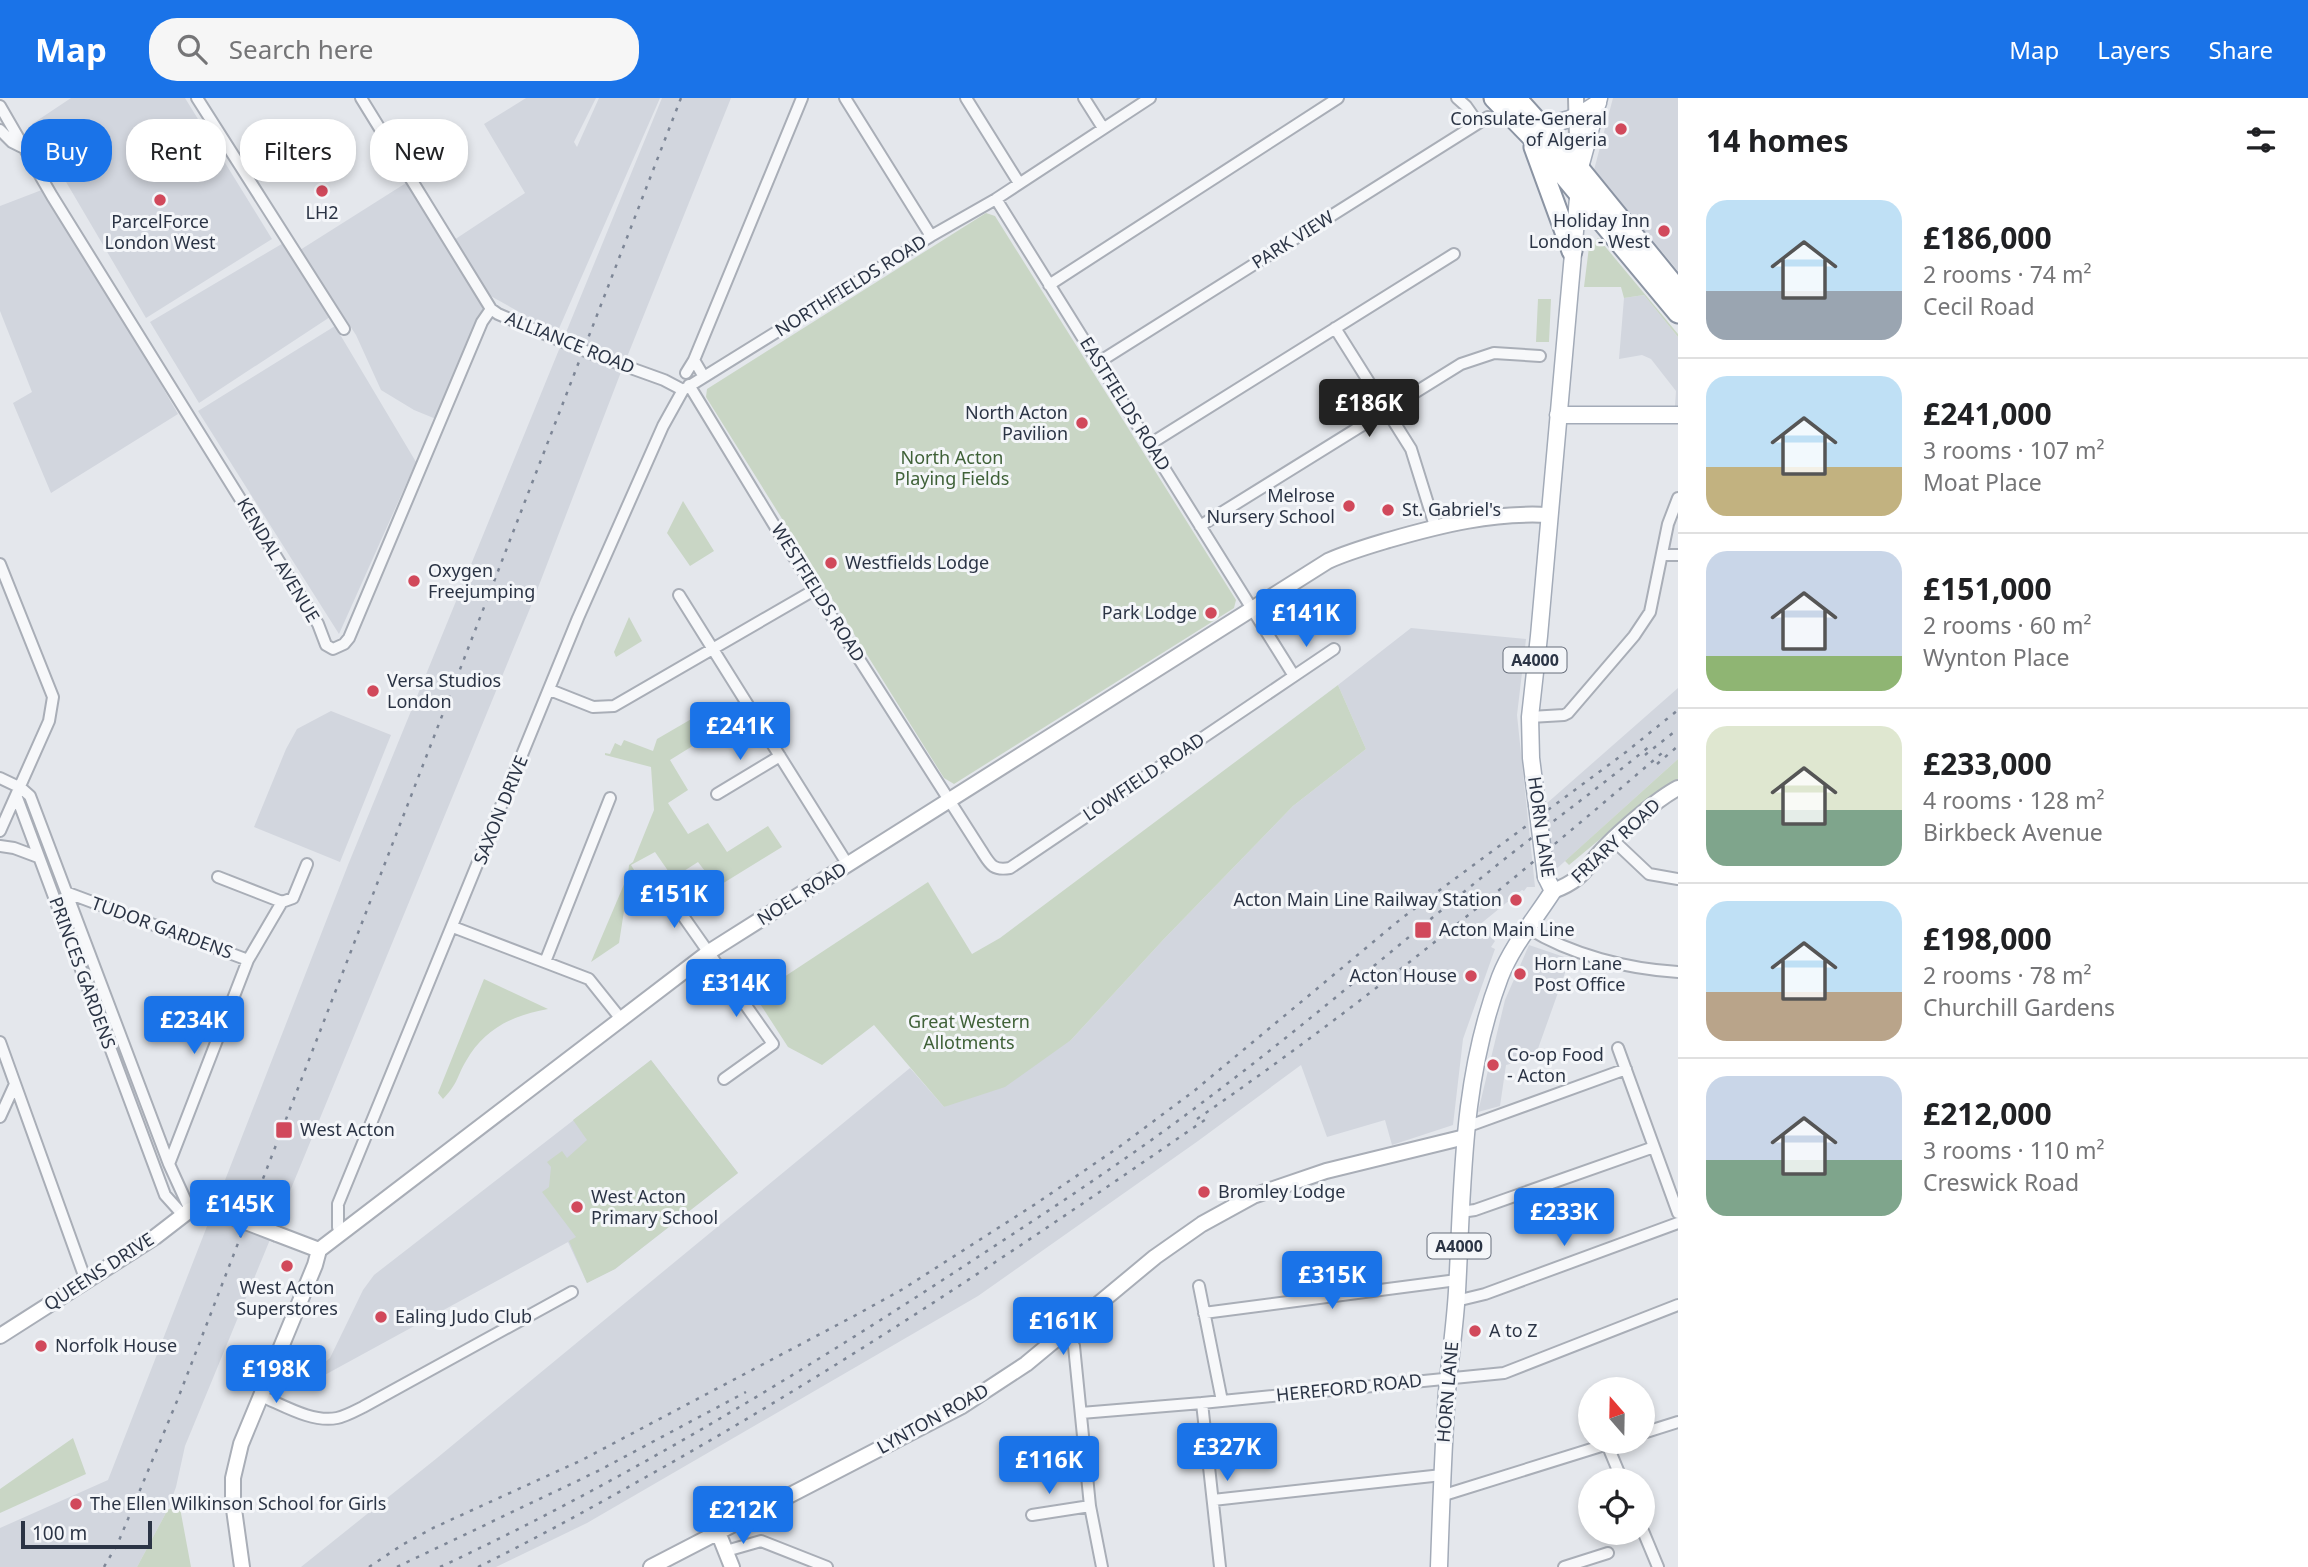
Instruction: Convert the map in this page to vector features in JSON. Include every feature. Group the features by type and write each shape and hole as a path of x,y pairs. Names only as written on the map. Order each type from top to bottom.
{"highway":[{"path":"1494,98 1580,167 1678,290"},
{"path":"1516,98 1578,193 1678,313"},
{"name":"A4000","path":"1534,129 1572,251"}],"main road":[{"name":"A4000","path":"1534,129 1576,116 1598,100"},
{"name":"A4000","path":"1578,193 1580,167 1598,100"},
{"name":"HORN LANE","path":"1439,1567 1442,1475 1466,1132 1473,1073 1485,1019 1501,973 1550,884 1531,758 1530,717 1578,193"},
{"path":"1558,415 1678,415"}],"street":[{"path":"197,98 344,329"},
{"name":"ALLIANCE ROAD","path":"361,98 491,309 562,342 686,387"},
{"path":"686,373 694,360 802,98"},
{"path":"845,98 931,236"},
{"path":"966,98 1019,183"},
{"path":"1084,98 1103,128"},
{"name":"NORTHFIELDS ROAD","path":"686,387 996,199 1150,98"},
{"path":"1049,285 1338,98"},
{"name":"PARK VIEW","path":"1099,362 1483,120 1457,98"},
{"path":"1576,98 1580,167"},
{"name":"KENDAL AVENUE","path":"0,106 7,132 24,148 318,624 326,645 333,649 344,644 349,638 482,322 491,309"},
{"name":"EASTFIELDS ROAD","path":"996,199 1253,610"},
{"path":"1150,444 1454,254"},
{"path":"1335,328 1411,449 1435,526"},
{"path":"1200,526 1387,409 1476,357 1494,353 1541,356"},
{"path":"694,360 704,377"},
{"name":"WESTFIELDS ROAD","path":"686,387 949,799"},
{"name":"SAXON DRIVE","path":"341,1234 338,1227 338,1204 578,618 663,426 686,387"},
{"path":"1530,717 1567,713 1626,645 1650,612 1668,524 1678,498"},
{"name":"NOEL ROAD","path":"319,1250 709,952 1343,554 1435,526 1491,517 1548,515"},
{"path":"1662,555 1678,555"},
{"path":"0,564 52,697 50,721 0,831"},
{"path":"550,690 593,707 620,704 816,589"},
{"path":"679,595 848,865"},
{"path":"1253,610 1294,676 1334,649"},
{"name":"LOWFIELD ROAD","path":"949,799 992,866 999,870 1010,868 1294,676"},
{"path":"717,794 780,756"},
{"path":"0,778 18,791"},
{"name":"FRIARY ROAD","path":"1550,884 1573,883 1613,840 1668,793 1678,788"},
{"name":"PRINCES GARDENS","path":"18,791 38,857 165,1195 186,1212"},
{"name":"PRINCES GARDENS","path":"18,791 30,796 186,1212"},
{"path":"545,962 610,798"},
{"path":"1613,840 1649,874 1678,879"},
{"path":"0,846 38,857"},
{"path":"248,960 282,902 293,898 307,864"},
{"path":"218,877 282,902"},
{"name":"PRINCES GARDENS","path":"49,883 62,879"},
{"path":"664,889 773,1044 724,1079"},
{"name":"TUDOR GARDENS","path":"68,893 248,960 169,1164"},
{"path":"453,927 589,979 621,1019"},
{"path":"1528,928 1547,940 1630,966 1678,972"},
{"path":"0,1042 86,1281"},
{"path":"1618,1048 1678,1213"},
{"path":"1466,1132 1626,1069"},
{"path":"0,1118 15,1084"},
{"name":"LYNTON ROAD","path":"651,1567 962,1406 1026,1364 1155,1257 1202,1224 1253,1196 1326,1171 1466,1132"},
{"path":"1461,1212 1475,1210 1654,1147"},
{"path":"186,1212 205,1207 319,1250 241,1444 233,1478 236,1530 242,1567"},
{"name":"QUEENS DRIVE","path":"0,1336 155,1237 186,1212"},
{"path":"1456,1301 1485,1294 1678,1223"},
{"path":"1204,1313 1457,1280"},
{"path":"1199,1286 1222,1401"},
{"path":"261,1396 301,1413 337,1418 363,1407 572,1292"},
{"name":"HEREFORD ROAD","path":"1081,1413 1504,1373 1678,1305"},
{"path":"1065,1333 1074,1346 1090,1506 1102,1567"},
{"path":"1202,1403 1220,1567"},
{"path":"1656,1429 1678,1422"},
{"path":"1441,1496 1578,1453"},
{"path":"1213,1500 1442,1475"},
{"path":"1032,1515 1090,1506"},
{"path":"718,1532 732,1567"},
{"path":"726,1551 761,1541 827,1567"},
{"path":"1649,1545 1658,1567"},
{"path":"1564,1567 1608,1553"}],"shaded area":[{"path":"71,98 185,98 198,119 126,119 126,182 226,182 226,164 272,239 146,318 66,182 112,182 112,119 40,119"},
{"path":"526,98 596,98 574,142 577,147 599,98 660,98 557,333 487,294 454,240 525,193 484,124"},
{"path":"662,98 731,98 531,606 185,1446 168,1509 137,1567 0,1567 0,1528 108,1480 348,865"},
{"path":"1613,98 1678,98 1678,271 1594,170"},
{"path":"406,183 483,308 436,419 414,410 381,390 356,335 300,250"},
{"path":"47,188 178,414 51,493 13,403 32,392 0,311 0,206"},
{"path":"285,242 330,317 199,403 150,322"},
{"path":"1644,295 1678,337 1678,406 1675,406 1676,391 1651,359 1642,355 1619,359 1624,298"},
{"path":"335,326 416,462 339,634 198,411"},
{"path":"1411,628 1526,639 1517,715 1535,887 1522,890 1478,926 1495,941 1491,947 1495,949 1463,1039 1453,1125 1392,1145 1385,1120 1327,1137 1301,1065 978,1296 587,1523 496,1567 301,1567 910,1068 944,1107 1071,1040 1293,806 1366,749 1338,685"},
{"path":"1678,688 1678,759 1553,872 1546,804"},
{"path":"331,711 391,735 340,862 254,827 297,729"},
{"path":"1529,945 1570,959 1535,1057 1506,1065 1500,1106 1478,1112 1505,1000"},
{"name":"West Acton Primary School","path":"651,1060 738,1173 615,1269 587,1283 568,1242 321,1377 312,1373 330,1358 363,1290 374,1275"}],"green space":[{"name":"North Acton Playing Fields","path":"986,213 995,216 1236,600 1234,608 954,784 944,778 706,397 707,389"},
{"path":"1598,238 1678,337 1644,295 1624,298 1621,287 1584,287 1589,247"},
{"path":"1538,299 1551,299 1549,342 1536,342"},
{"path":"683,501 714,551 690,566 667,533"},
{"path":"629,617 642,641 616,657 614,652"},
{"name":"Great Western Allotments","path":"1338,685 1366,749 1293,806 1071,1040 1005,1087 944,1107 874,1025 822,1065 788,1047 755,996 928,882 972,954 1000,938"},
{"path":"700,714 712,734 670,760 688,790 668,803 688,834 708,823 727,852 768,826 782,847 717,887 698,862 673,878 655,852 631,865 649,894 624,911 619,943 591,962 628,875 629,865 633,862 654,810 651,767 605,753 610,754 615,743 621,746 624,740 653,751 657,739"},
{"path":"1678,759 1678,780 1660,789 1569,865 1565,861"},
{"path":"484,979 548,1009 511,1020 481,1040 443,1099 438,1093"},
{"path":"651,1060 738,1173 615,1269 587,1283 569,1241 576,1237 542,1192 549,1187 551,1167 547,1162 562,1151 567,1158 587,1140 573,1120"},
{"path":"73,1438 86,1474 0,1513 0,1489"},
{"path":"180,1508 191,1567 137,1567 168,1509"}],"railway":[{"path":"104,1567 118,1543 177,1401 681,98"},
{"path":"369,1567 433,1528 582,1460 856,1315 903,1289 1037,1203 1194,1091 1402,918 1626,752 1678,710"},
{"path":"1645,755 1678,729"},
{"path":"440,1567 507,1535 704,1428 895,1311 1084,1187 1177,1122 1246,1069 1511,854 1651,745"},
{"path":"1657,764 1678,746"},
{"path":"1197,1119 1317,1033 1435,942 1662,753"},
{"path":"478,1567 625,1489 790,1393 1071,1212 1209,1117"},
{"path":"397,1567 598,1471 746,1392"}],"place":[{"name":"Consulate-General of Algeria","path":"1621,129"},
{"name":"LH2","path":"322,191"},
{"name":"ParcelForce London West","path":"160,200"},
{"name":"Holiday Inn London - West","path":"1664,231"},
{"name":"North Acton Pavilion","path":"1082,423"},
{"name":"Melrose Nursery School","path":"1349,506"},
{"name":"St. Gabriel's","path":"1388,510"},
{"name":"Westfields Lodge","path":"831,563"},
{"name":"Oxygen Freejumping","path":"414,581"},
{"name":"Park Lodge","path":"1211,613"},
{"name":"Versa Studios London","path":"373,691"},
{"name":"Acton Main Line Railway Station","path":"1516,900"},
{"name":"Acton Main Line","path":"1423,930"},
{"name":"Horn Lane Post Office","path":"1520,974"},
{"name":"Acton House","path":"1471,976"},
{"name":"Co-op Food - Acton","path":"1493,1065"},
{"name":"West Acton","path":"284,1130"},
{"name":"Bromley Lodge","path":"1204,1192"},
{"name":"West Acton Primary School","path":"577,1207"},
{"name":"West Acton Superstores","path":"287,1266"},
{"name":"Ealing Judo Club","path":"381,1317"},
{"name":"A to Z","path":"1475,1331"},
{"name":"Norfolk House","path":"41,1346"},
{"name":"The Ellen Wilkinson School for Girls","path":"76,1504"}]}
